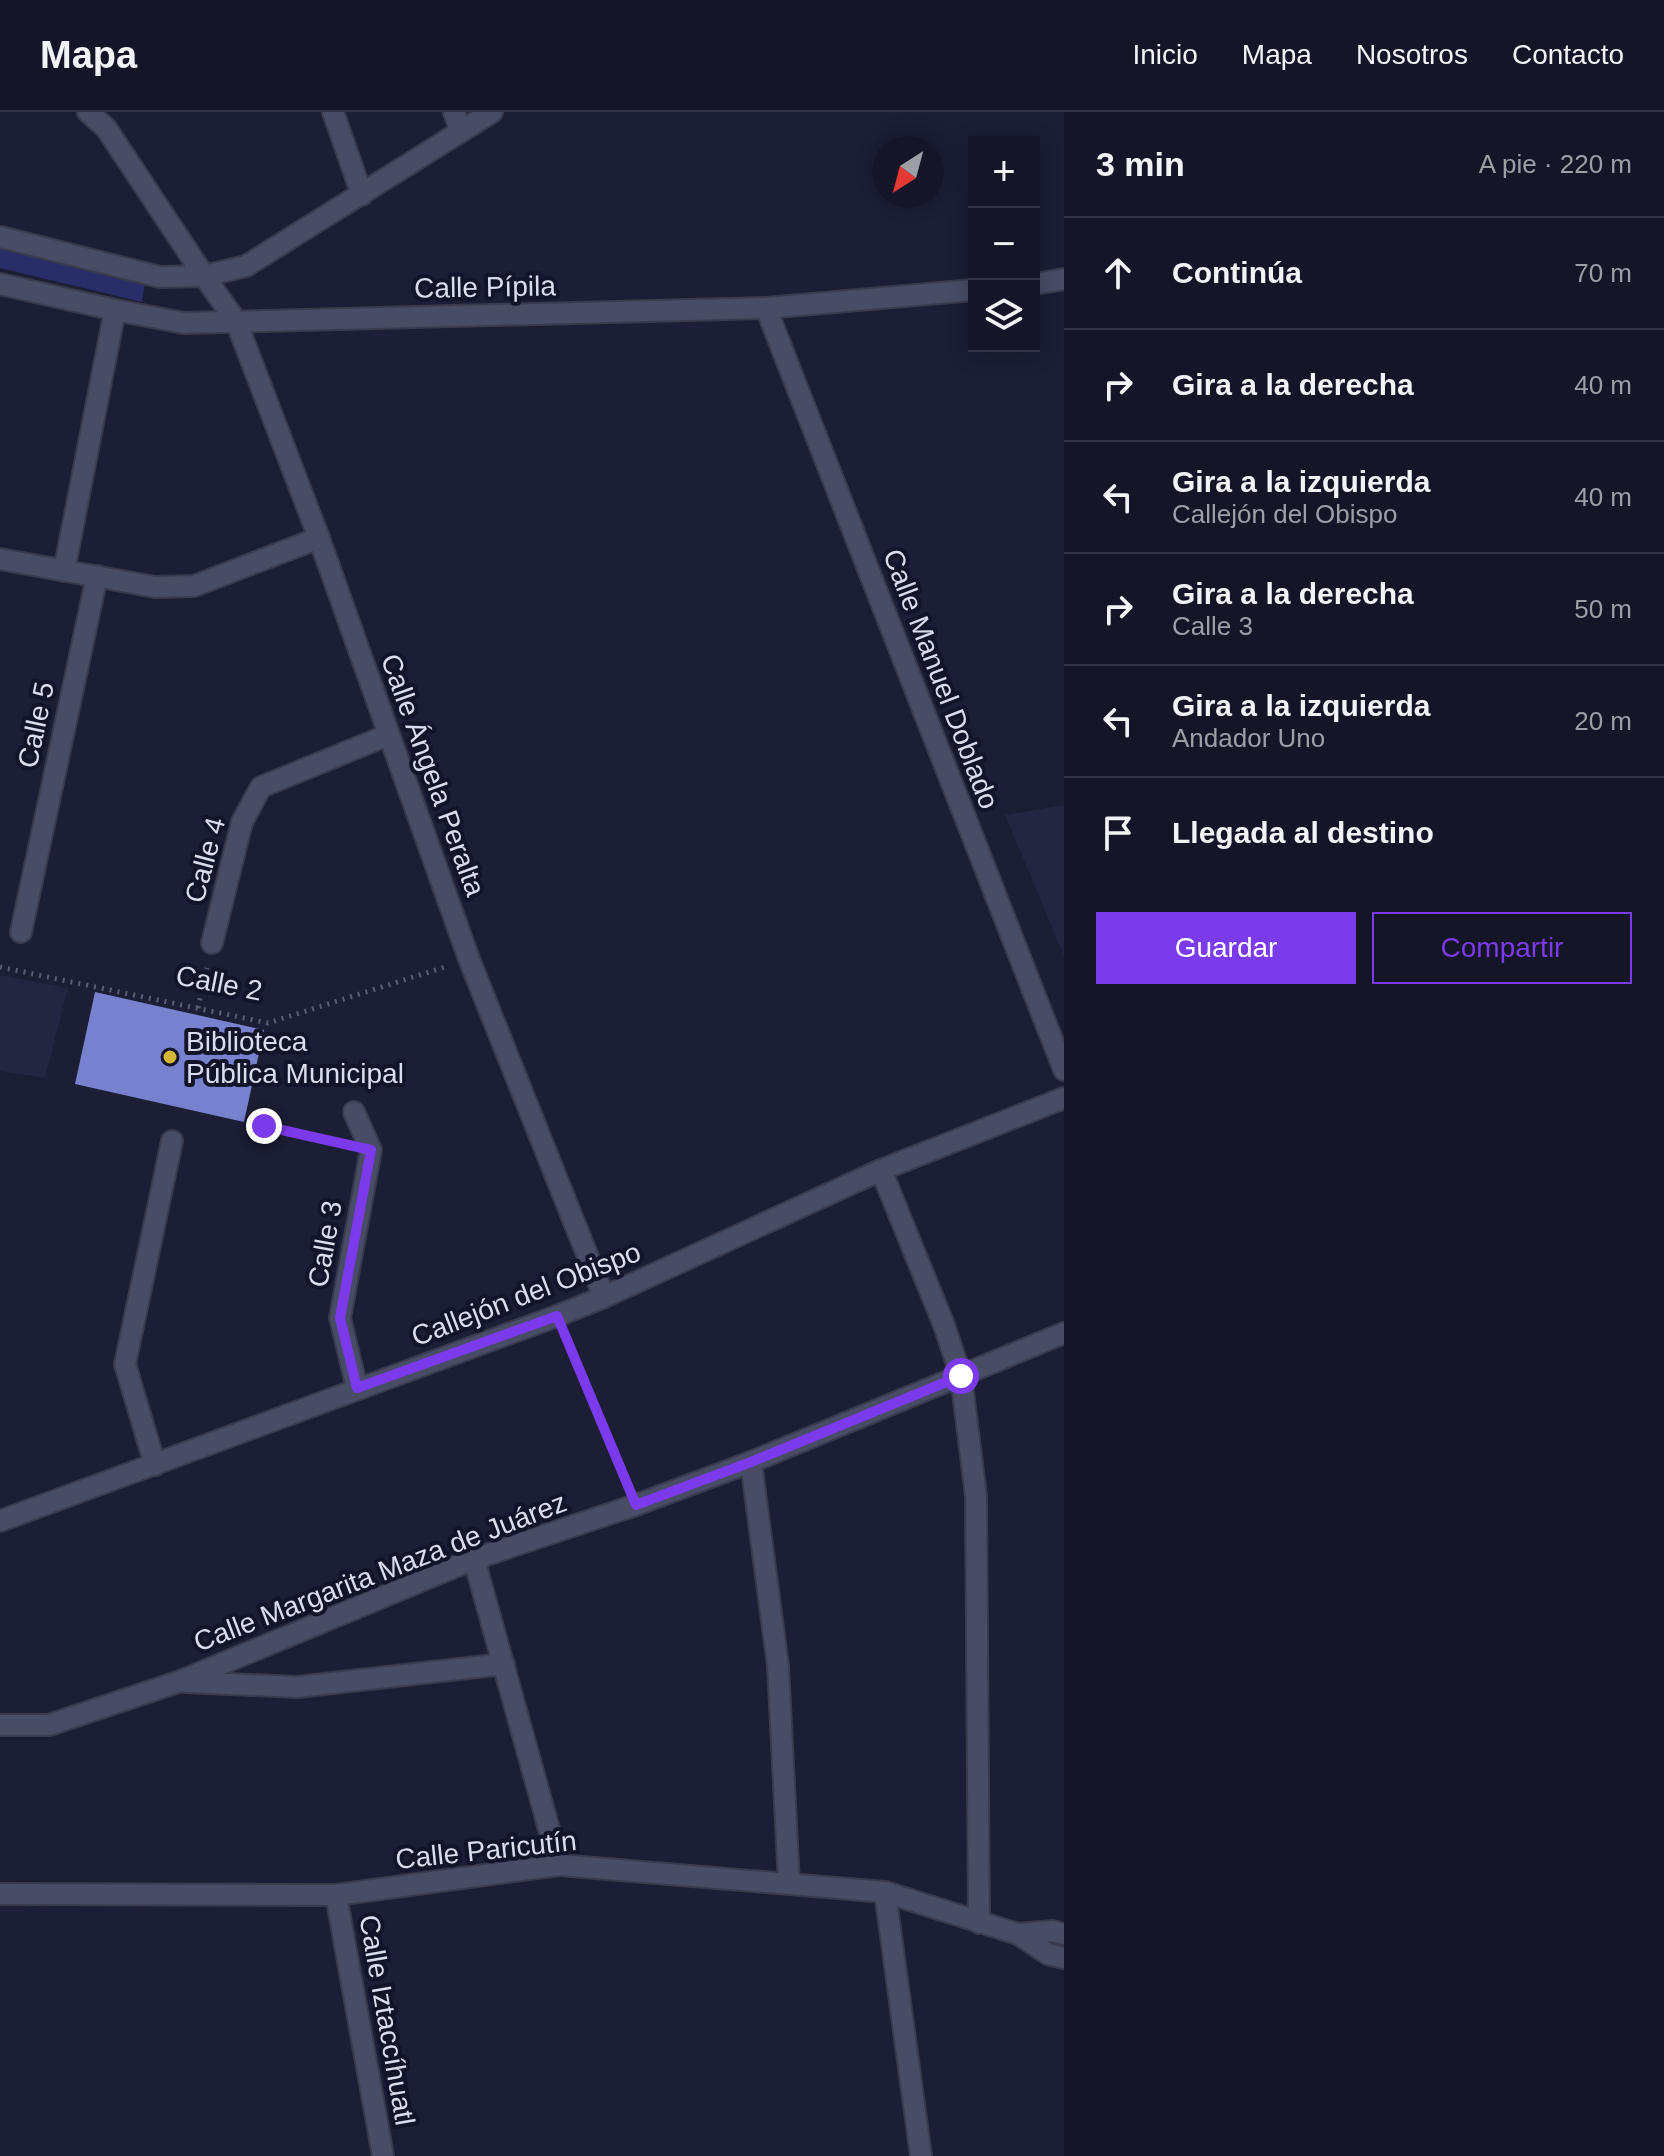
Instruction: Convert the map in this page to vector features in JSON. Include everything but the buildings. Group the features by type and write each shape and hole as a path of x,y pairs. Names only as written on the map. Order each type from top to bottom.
{"street":[{"name":"Calle Ángela Peralta","path":"88,112 104,120 236,321 319,538 469,959 604,1297"},
{"path":"333,112 362,195"},
{"path":"0,237 160,277 204,276 246,266 362,195 457,121 492,112"},
{"path":"1040,283 1064,279"},
{"name":"Calle Pípila","path":"0,284 184,323 766,308 968,291"},
{"name":"Calle Manuel Doblado","path":"766,308 1064,1070"},
{"path":"64,571 115,310"},
{"path":"0,559 155,587 194,586 319,538"},
{"name":"Calle 5","path":"21,932 97,576"},
{"name":"Calle 4","path":"212,943 242,822 261,787 388,735"},
{"name":"Callejón del Obispo","path":"0,1521 557,1316 881,1170 1064,1098"},
{"path":"354,1112 371,1150"},
{"path":"155,1465 125,1364 172,1141"},
{"name":"Calle 3","path":"357,1388 340,1318 371,1150"},
{"path":"881,1170 944,1325 961,1376 976,1496 979,1923"},
{"name":"Calle Margarita Maza de Juárez","path":"0,1725 49,1725 178,1682 474,1559 636,1505 751,1462 1064,1333"},
{"path":"751,1462 778,1666 789,1883"},
{"path":"474,1559 559,1865"},
{"name":"Calle Margarita Maza de Juárez","path":"178,1682 297,1687 504,1664"},
{"name":"Calle Paricutín","path":"0,1894 336,1895 559,1865 885,1892 1018,1934 1048,1954 1064,1958"},
{"path":"885,1892 921,2156"},
{"name":"Calle Iztaccíhuatl","path":"336,1895 383,2156"},
{"name":"Calle Paricutín","path":"1018,1934 1052,1931 1064,1934"}],"path":[{"path":"198,1008 212,943"},
{"name":"Calle 2","path":"0,967 268,1023 469,959"},
{"path":"264,1126 371,1150"},
{"path":"557,1316 636,1505"}],"shaded area":[{"path":"0,249 145,282 142,302 0,268"},
{"path":"1064,805 1064,956 1005,815"},
{"path":"0,975 68,988 45,1078 0,1071"}],"place":[{"name":"Biblioteca Pública Municipal","path":"170,1057"}],"route":[{"path":"264,1126 371,1150 340,1318 357,1388 557,1316 636,1505 751,1462 961,1376"}]}
